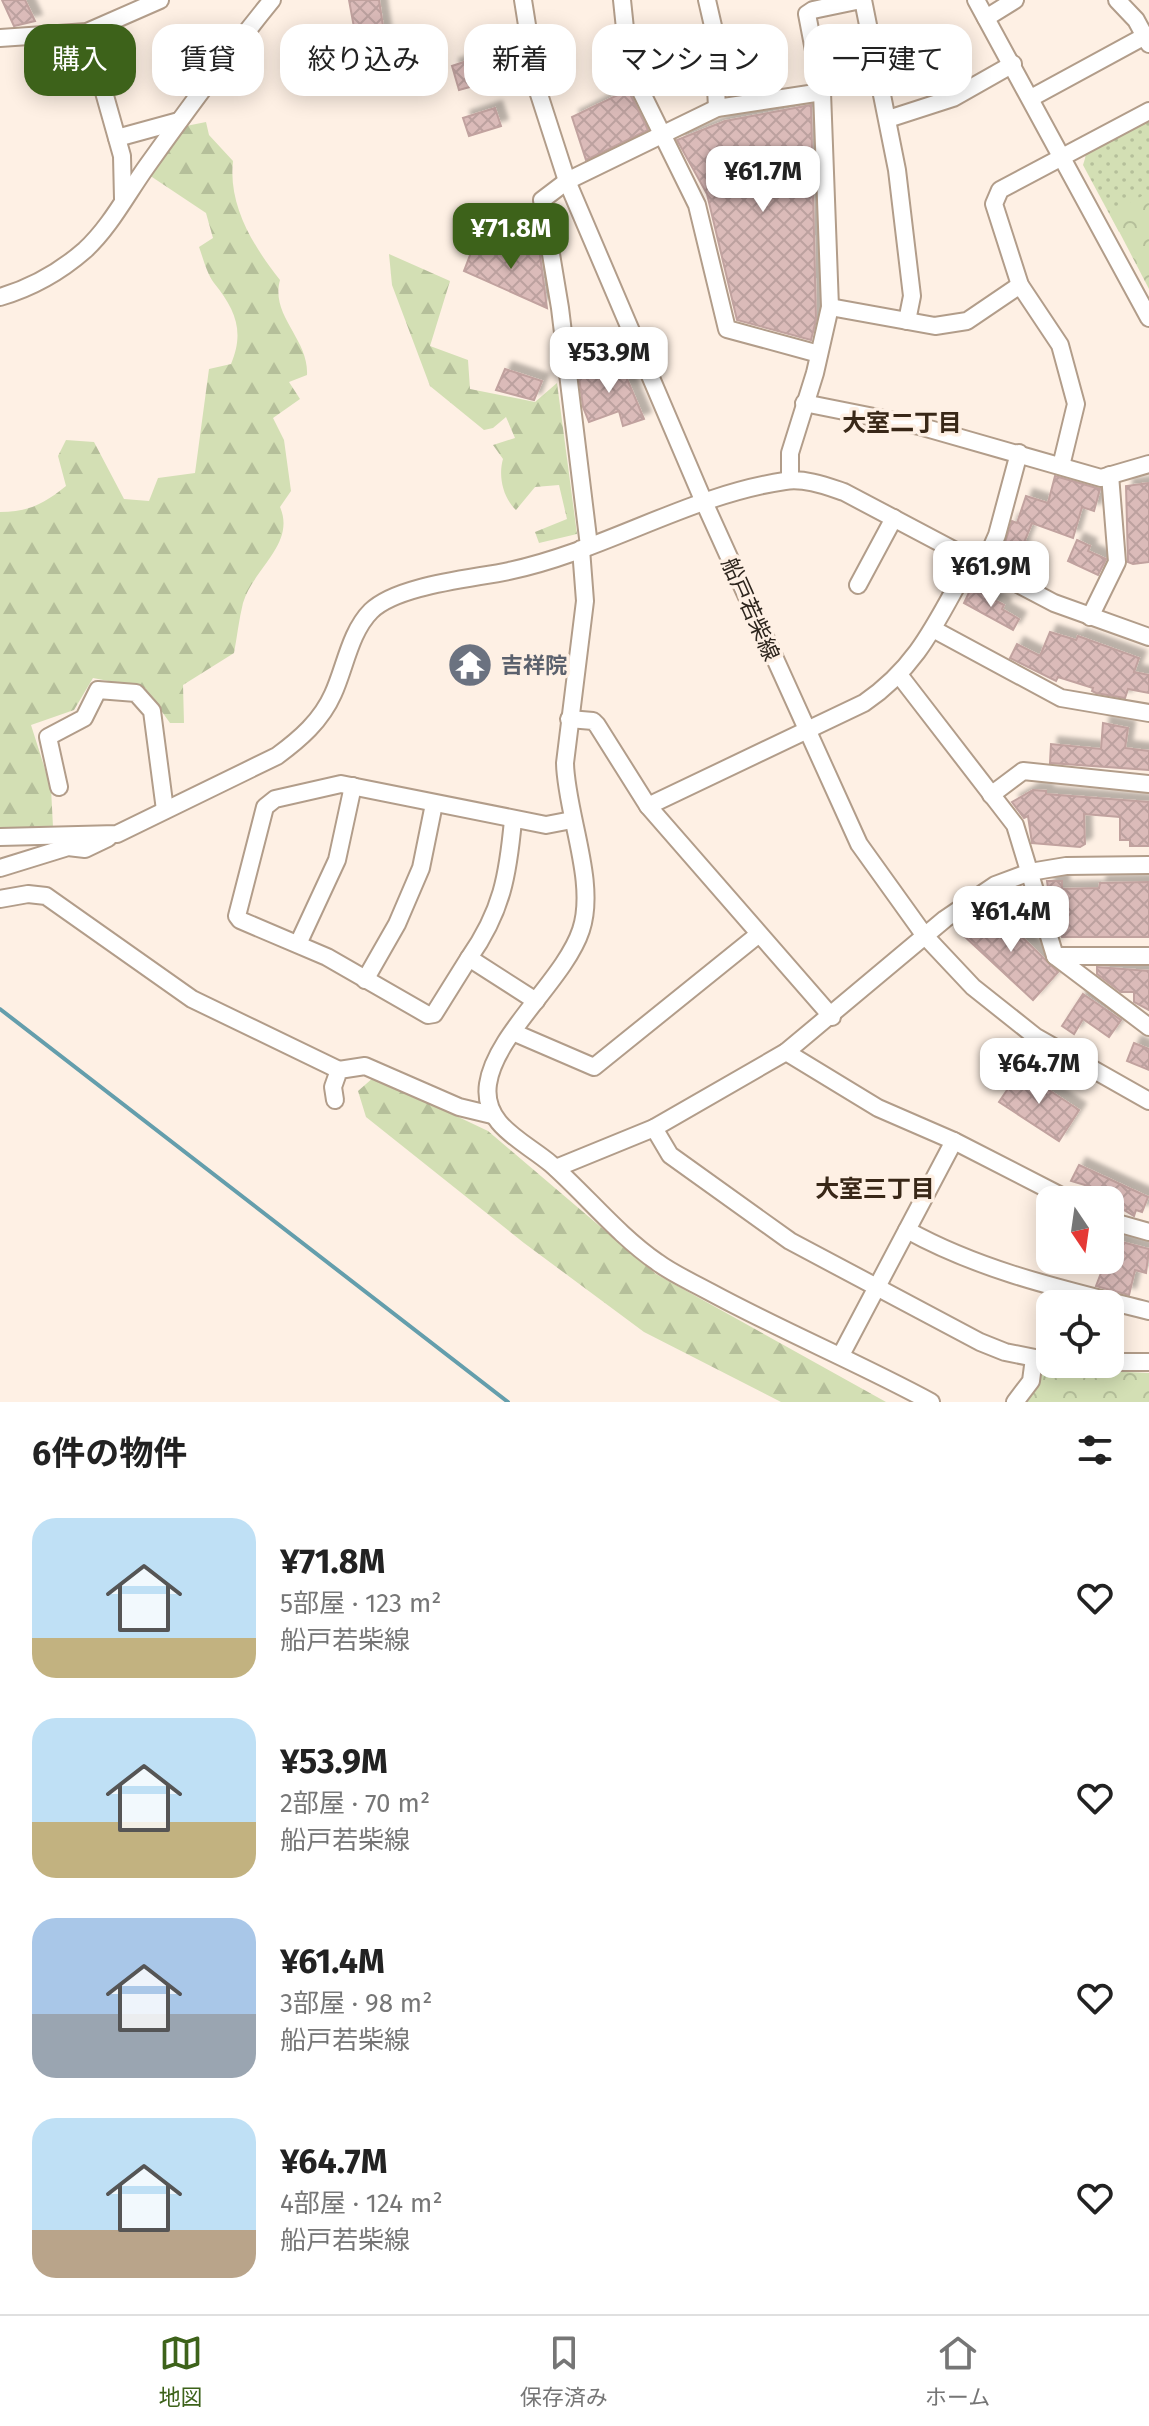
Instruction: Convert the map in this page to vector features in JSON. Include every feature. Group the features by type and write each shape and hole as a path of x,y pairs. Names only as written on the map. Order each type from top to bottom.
{"street":[{"path":"105,24 160,0"},
{"path":"0,297 21,291 84,251 104,231 179,121 272,0"},
{"name":"船戸若柴線","path":"523,0 537,88 567,181 704,502 859,844 925,936 973,987 1026,1029 1088,1069 1149,1101"},
{"path":"622,0 629,67 697,205 727,329 819,354"},
{"path":"707,0 713,26 717,108"},
{"path":"809,24 807,14 813,10 862,0 888,119 912,296 907,321"},
{"path":"976,0 1149,318"},
{"path":"986,18 1015,0"},
{"path":"1031,98 1147,40 1136,20 1117,0"},
{"path":"0,38 24,36"},
{"path":"888,119 953,98 1013,64"},
{"path":"804,95 717,108 567,181 542,200 560,308 585,548 585,601 569,719 566,785 583,878 585,915 573,948 501,1050 488,1080 492,1115 501,1127 556,1168 656,1262 741,1308 931,1402"},
{"path":"105,96 117,138 123,199"},
{"path":"790,480 790,453 830,307 822,96"},
{"path":"1061,466 1076,404 1060,345 1020,285 994,204 995,197 1000,190 1149,111"},
{"path":"117,138 179,121"},
{"path":"830,307 935,326 967,321 1020,285"},
{"path":"804,403 919,426 1101,478 1149,464"},
{"path":"648,806 864,703 900,676 997,535 1019,453"},
{"path":"1090,617 1117,562 1110,475"},
{"path":"0,868 68,847 85,849 265,762 300,739 324,711 361,625 383,602 396,595 537,565 704,502 790,480 818,483 844,492 977,563 1090,617 1149,637"},
{"path":"858,585 894,518"},
{"path":"933,629 1061,698 1149,713"},
{"path":"900,676 1015,825 1055,956 1149,1027"},
{"path":"59,787 48,737 84,718 98,690 136,693 152,711 162,812"},
{"path":"569,719 593,721 648,806 832,1017"},
{"path":"991,795 1023,771 1149,784"},
{"path":"513,820 508,877 491,927 434,1014 428,1015 298,944 237,916 265,807 275,799 341,784 513,820 546,825 572,820"},
{"path":"298,944 337,860 353,786"},
{"path":"365,980 397,924 421,868 434,804"},
{"path":"0,837 117,834"},
{"path":"556,1168 654,1128 786,1052 832,1017 968,900 995,885 1030,872 1066,866 1149,865"},
{"path":"0,899 28,894 46,896 192,999 339,1070 365,1066 459,1107 492,1115"},
{"path":"515,1033 594,1067 759,934"},
{"path":"1055,956 1149,956"},
{"path":"469,958 536,1001"},
{"path":"786,1052 878,1108 954,1141 1042,1186"},
{"path":"335,1100 333,1087 339,1070"},
{"path":"654,1128 670,1155 790,1241 980,1342 1036,1357"},
{"path":"841,1355 954,1141"},
{"path":"1124,1225 1149,1232"},
{"path":"907,1230 951,1253 1009,1275 1149,1311"},
{"path":"1124,1362 1149,1362"},
{"path":"1015,1402 1036,1371"}],"green space":[{"path":"1149,118 1149,218 1119,232 1083,165 1087,152"},
{"path":"206,122 209,135 233,161 234,193 244,224 280,280 280,305 306,362 307,375 289,382 300,399 273,418 284,440 291,491 280,507 282,533 243,603 234,653 183,685 184,723 170,723 145,688 93,678 74,710 31,725 51,788 53,827 0,828 0,512 35,506 66,486 58,456 66,440 94,442 124,499 149,501 158,478 195,473 209,369 231,364 235,352 236,321 209,275 199,247 213,238 206,213 149,175 186,126"},
{"path":"1149,192 1149,289 1110,214"},
{"path":"389,254 450,281 430,346 468,360 470,389 535,402 557,383 577,534 539,543 535,532 567,519 559,485 535,487 516,510 503,486 503,459 493,445 515,438 506,417 493,428 484,430 430,386 392,285"},
{"path":"374,1077 488,1131 656,1274 886,1402 781,1402 644,1332 524,1243 366,1117 358,1091"},
{"path":"1124,1372 1149,1373 1149,1402 1024,1402 1039,1378 1124,1378"}],"building":[{"path":"2,0 25,0 35,21 14,26"},
{"path":"349,0 379,0 383,24 353,24"},
{"path":"464,62 464,89 459,90 452,66"},
{"path":"616,96 631,96 648,130 586,160 572,117"},
{"path":"811,105 816,320 811,340 737,320 707,194 677,140 725,121"},
{"path":"495,108 501,126 469,136 463,118"},
{"path":"539,248 547,308 464,271 472,250"},
{"path":"619,360 644,419 623,426 619,411 589,422 583,407 579,377"},
{"path":"505,369 542,381 534,400 496,390"},
{"path":"1055,476 1100,489 1094,511 1082,507 1073,538 1032,523 1013,569 999,561 1012,521 1017,523 1026,496 1048,503"},
{"path":"1149,483 1149,562 1133,564 1128,562 1126,486"},
{"path":"1077,540 1090,546 1088,551 1106,559 1098,575 1068,561"},
{"path":"971,588 1004,605 1002,609 1019,619 1013,630 964,603"},
{"path":"1050,632 1076,640 1078,636 1139,658 1134,672 1149,675 1149,693 1128,689 1125,698 1096,693 1092,691 1093,688 1058,677 1056,681 1010,658 1017,644 1040,656"},
{"path":"1103,723 1128,728 1125,748 1149,751 1149,770 1050,763 1051,744 1101,749"},
{"path":"1033,790 1046,791 1046,794 1149,802 1149,846 1130,846 1130,840 1120,840 1120,817 1084,814 1085,844 1080,847 1032,843 1028,816 1024,818 1012,802"},
{"path":"1047,881 1062,881 1062,889 1099,888 1100,883 1149,882 1149,937 1062,937 1056,923 1056,902 1050,902"},
{"path":"992,908 1058,972 1033,1000 964,936"},
{"path":"1097,967 1149,971 1149,1010 1134,1002 1134,992 1121,992 1097,974"},
{"path":"1083,994 1121,1020 1109,1037 1083,1019 1074,1034 1062,1026"},
{"path":"1134,1043 1149,1049 1149,1070 1127,1061"},
{"path":"1020,1071 1079,1110 1059,1141 999,1102"},
{"path":"1079,1165 1148,1197 1142,1212 1136,1210 1134,1216 1124,1210 1124,1186 1088,1186 1071,1181"},
{"path":"1124,1243 1149,1249 1146,1273 1135,1270 1129,1295 1124,1294 1124,1290 1096,1286 1101,1274 1124,1274"}],"waterway":[{"path":"0,1009 508,1402"}],"place":[{"name":"吉祥院","path":"470,665"}],"district":[{"name":"大室二丁目","path":"902,423"},
{"name":"大室三丁目","path":"875,1189"}]}
